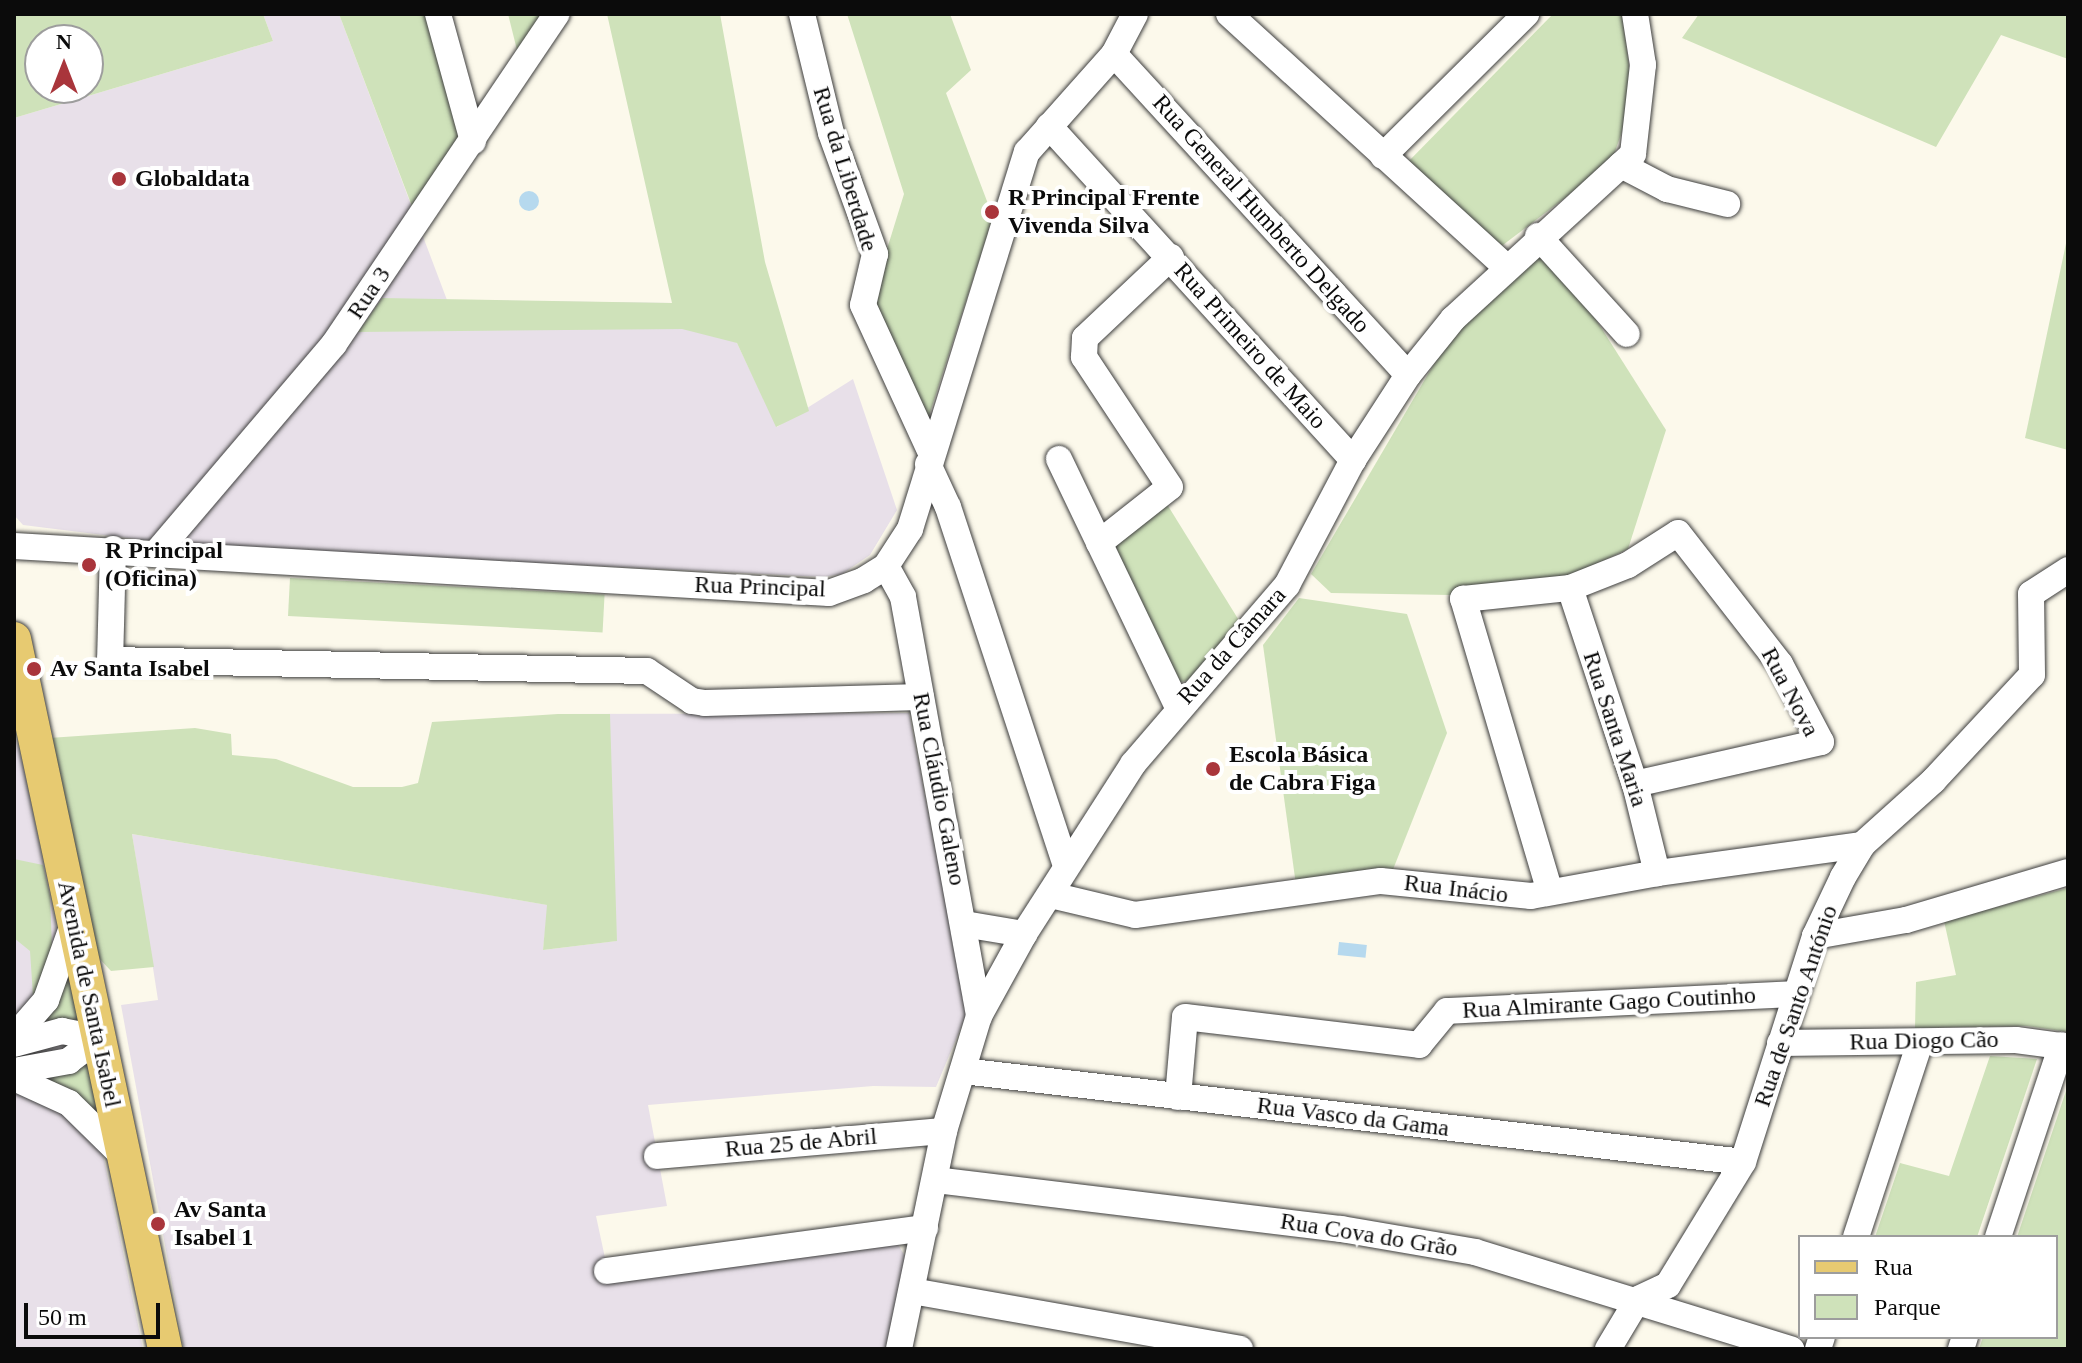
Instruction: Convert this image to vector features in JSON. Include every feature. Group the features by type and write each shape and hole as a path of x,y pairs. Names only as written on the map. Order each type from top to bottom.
{"main road":[{"name":"Avenida de Santa Isabel","path":"14,639 165,1349"}],"street":[{"path":"438,14 473,141"},
{"name":"Rua 3","path":"157,552 334,344 557,14"},
{"name":"Rua da Liberdade","path":"802,14 831,133 875,254 863,305 930,458 948,507 1066,865"},
{"path":"886,566 910,529 1027,152 1114,54 1135,14"},
{"path":"1229,14 1506,267"},
{"path":"1383,156 1526,14"},
{"name":"Rua da Câmara","path":"899,1349 944,1131 979,1016 1024,934 1051,895 1066,865 1178,707 1287,585 1353,460 1408,375 1453,319 1538,236 1633,154 1643,65 1635,14"},
{"name":"Rua General Humberto Delgado","path":"1114,54 1408,375"},
{"name":"Rua Primeiro de Maio","path":"1049,126 1353,460"},
{"path":"1621,165 1667,189 1727,204"},
{"path":"1538,236 1627,334"},
{"path":"1099,543 1170,487 1084,357 1085,338 1171,257"},
{"path":"1059,459 1178,707"},
{"name":"Rua Nova","path":"1570,588 1628,565 1678,533 1780,664 1821,742 1635,784"},
{"name":"Rua Principal","path":"14,546 113,549 829,593 886,566"},
{"path":"113,549 110,660 647,671 692,701 705,703 921,697"},
{"name":"Rua Cláudio Galeno","path":"886,566 903,597 979,1016"},
{"name":"Rua de Santo António","path":"1608,1349 1638,1299 1668,1285 1743,1162 1815,936 1862,845 1933,781 2032,675 2031,594 2068,570"},
{"path":"1550,892 1463,599 1570,588"},
{"name":"Rua Santa Maria","path":"1570,588 1635,784 1657,873"},
{"name":"Rua Inácio","path":"1051,895 1135,915 1381,881 1507,898 1657,873 1862,845"},
{"path":"1815,936 1906,920 2068,872"},
{"path":"14,1037 46,1000 74,922"},
{"path":"964,924 1024,934"},
{"name":"Rua Almirante Gago Coutinho","path":"1178,1097 1185,1017 1419,1045 1447,1011 1795,994"},
{"path":"14,1044 62,1031 99,1038"},
{"path":"14,1071 69,1061 99,1038"},
{"name":"Rua Diogo Cão","path":"1780,1043 2016,1040 2065,1046"},
{"path":"1857,1235 1920,1042"},
{"path":"1999,1235 2065,1046"},
{"name":"Rua Vasco da Gama","path":"963,1071 1743,1162"},
{"path":"14,1078 69,1103 124,1157"},
{"name":"Rua 25 de Abril","path":"657,1156 944,1131"},
{"name":"Rua Cova do Grão","path":"935,1180 1341,1229 1475,1252 1638,1299 1791,1349"},
{"path":"607,1271 925,1228"},
{"path":"912,1291 1240,1349"}],"shaded area":[{"path":"263,14 339,14 447,300 673,303 737,343 777,427 853,379 897,510 870,555 842,574 823,577 192,546 23,525 14,515 14,118 61,104 104,104 104,91 273,41"},
{"path":"909,713 967,1013 936,1087 873,1086 648,1105 667,1206 596,1216 610,1281 896,1241 906,1258 885,1349 184,1349 121,1005 158,1000 132,834 548,905 543,950 616,941 558,714"},
{"path":"14,731 24,770 143,1349 14,1349"}],"green space":[{"path":"14,14 263,14 273,41 104,91 104,24 24,24 24,104 61,104 14,118"},
{"path":"339,14 425,14 462,117 463,137 413,209"},
{"path":"508,14 548,14 519,58"},
{"path":"607,14 720,14 765,262 809,411 776,427 737,343 682,329 358,332 382,298 672,303"},
{"path":"847,14 950,14 971,70 946,93 993,217 927,422 871,301 904,194"},
{"path":"1553,14 1622,14 1630,73 1625,123 1611,163 1499,248 1405,165"},
{"path":"1699,14 2068,14 2068,59 2001,35 1936,147 1682,38"},
{"path":"2068,234 2068,450 2025,438"},
{"path":"1535,249 1576,288 1666,430 1628,549 1560,581 1450,595 1331,593 1311,574 1455,328"},
{"path":"1165,501 1240,622 1188,681 1172,683 1112,542"},
{"path":"290,578 605,594 603,632 288,616"},
{"path":"1299,598 1407,614 1447,733 1392,872 1296,885 1263,645"},
{"path":"610,714 617,941 543,950 547,905 132,834 154,967 111,971 97,956 49,738 195,728 231,734 232,755 276,759 353,787 402,787 418,783 432,722"},
{"path":"14,859 43,865 50,896 52,947 44,981 33,996 30,951 14,938"},
{"path":"2068,888 2068,1032 2027,1026 1915,1028 1916,982 1956,975 1944,921"},
{"path":"68,970 80,1021 36,1026"},
{"path":"1990,1056 2037,1059 1978,1235 1876,1235 1900,1163 1949,1176"},
{"path":"89,1060 101,1122 30,1076"},
{"path":"2068,1085 2068,1349 1979,1349 1982,1339 2058,1339 2058,1235 2018,1235"}],"water":[{"path":"529,191 536,194 539,201 536,208 529,211 522,208 519,201 522,194"},
{"path":"1339,942 1367,945 1365,958 1338,955"}],"place":[{"name":"Globaldata","path":"119,179"},
{"name":"R Principal Frente Vivenda Silva","path":"992,212"},
{"name":"R Principal (Oficina)","path":"89,565"},
{"name":"Av Santa Isabel","path":"34,669"},
{"name":"Escola Básica de Cabra Figa","path":"1213,769"},
{"name":"Av Santa Isabel 1","path":"158,1224"}]}
